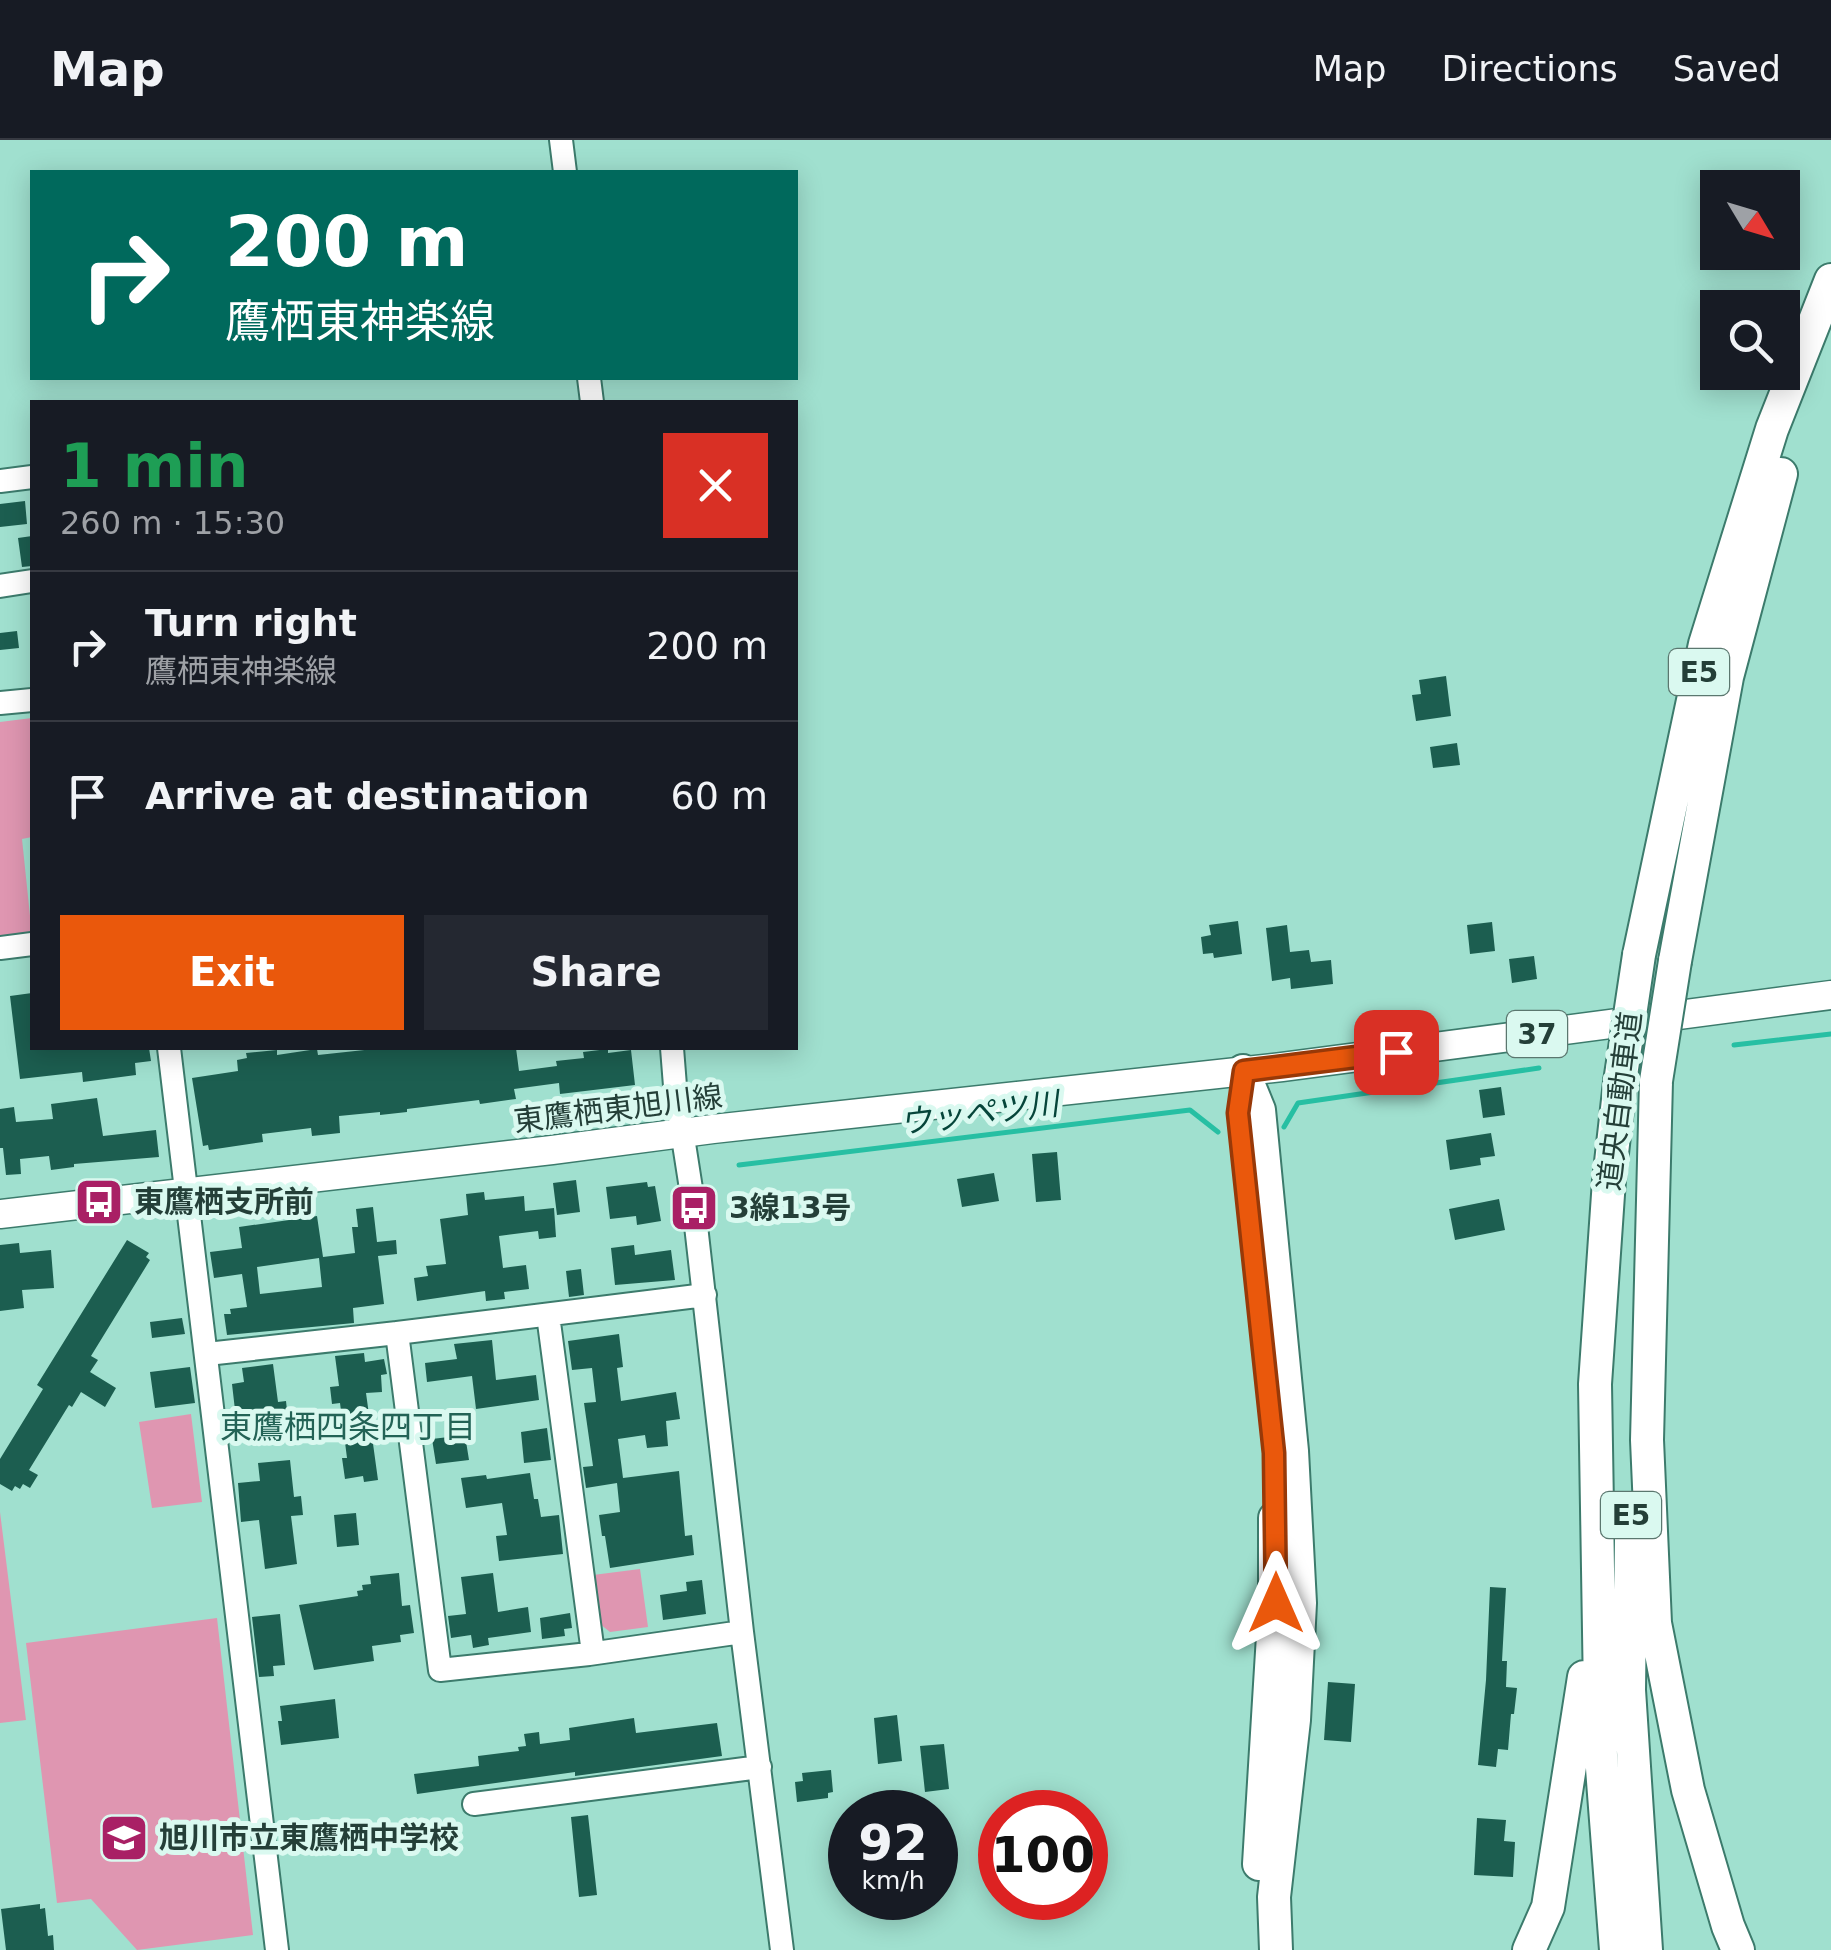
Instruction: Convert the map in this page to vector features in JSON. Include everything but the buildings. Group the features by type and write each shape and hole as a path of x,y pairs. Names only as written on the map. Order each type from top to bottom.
{"highway":[{"name":"道央自動車道","path":"1616,1950 1601,1755 1595,1384 1620,1082 1639,955 1705,644 1772,429 1831,280"},
{"name":"道央自動車道","path":"1646,1950 1629,1690 1631,1467 1636,1306 1656,1081 1727,677 1831,302"},
{"path":"1244,1071 1260,1110 1292,1452 1300,1602 1260,1838 1257,1950"},
{"path":"1656,1081 1646,1440 1655,1623 1688,1790 1738,1950"},
{"path":"1529,1950 1548,1907 1598,1587"},
{"path":"1276,1950 1274,1897 1281,1720"},
{"path":"1274,1897 1294,1950"}],"main road":[{"name":"37","path":"1244,1071 1831,995"},
{"name":"東鷹栖東旭川線","path":"0,1214 1244,1071"}],"street":[{"path":"561,140 565,170"},
{"path":"0,480 30,476"},
{"path":"0,586 30,582"},
{"path":"0,704 30,700"},
{"path":"0,948 30,944"},
{"path":"169,1050 277,1950"},
{"path":"672,1050 782,1950"},
{"path":"207,1354 704,1295"},
{"path":"548,1315 593,1653"},
{"path":"397,1333 440,1670 742,1632"},
{"path":"474,1804 760,1766"}],"shaded area":[{"path":"30,718 30,837 22,839 30,935 0,939 0,722"},
{"path":"191,1414 202,1502 152,1508 139,1422"},
{"path":"0,1512 26,1720 0,1723"},
{"path":"640,1569 648,1627 610,1632 600,1624 593,1575"},
{"name":"旭川市立東鷹栖中学校","path":"217,1618 253,1935 137,1950 91,1899 57,1903 26,1643"}],"waterway":[{"name":"ウッペツ川","path":"1734,1045 1831,1034"},
{"name":"ウッペツ川","path":"1284,1127 1298,1103 1539,1068"},
{"name":"ウッペツ川","path":"739,1165 1190,1110 1218,1132"}],"place":[{"name":"東鷹栖支所前","path":"99,1202"},
{"name":"3線13号","path":"694,1208"},
{"name":"旭川市立東鷹栖中学校","path":"124,1838"}],"district":[{"name":"東鷹栖四条四丁目","path":"348,1427"}],"route":[{"path":"1276,1603 1274,1453 1238,1113 1244,1071 1396,1052"}]}
